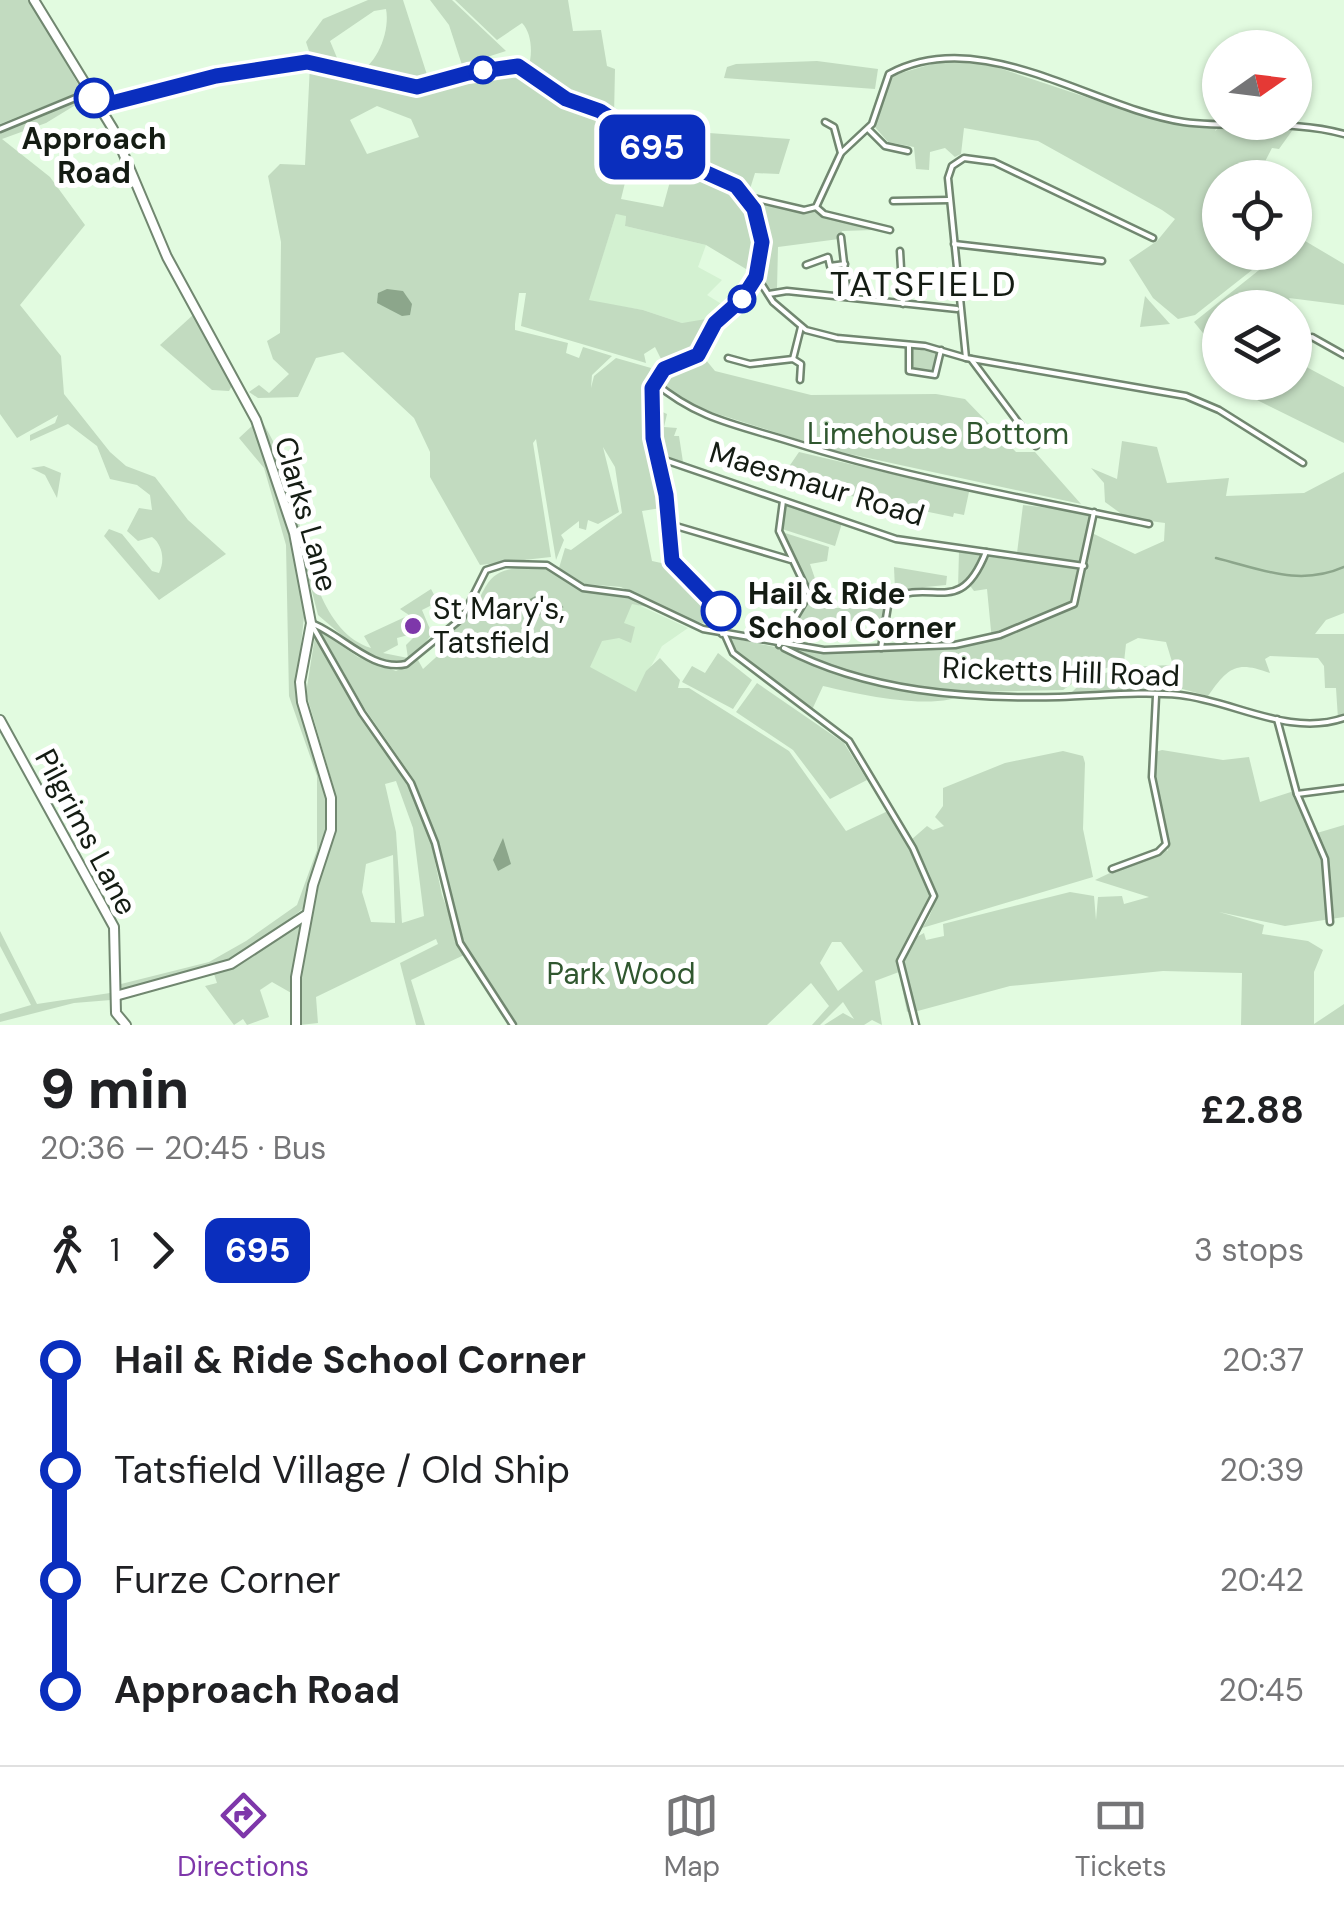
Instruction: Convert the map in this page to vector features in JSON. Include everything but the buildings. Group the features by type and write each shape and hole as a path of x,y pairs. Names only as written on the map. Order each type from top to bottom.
{"main road":[{"name":"Clarks Lane","path":"34,0 126,154 167,257 262,435 290,518 312,623 301,692 330,785 331,830 306,915 296,977 296,1025"},
{"name":"Pilgrims Lane","path":"0,720 114,927 118,1017"},
{"path":"119,995 231,964 306,915"},
{"path":"109,1025 118,1017 126,1025"}],"street":[{"path":"816,208 841,153 868,129 889,74 908,64 941,58 992,64 1150,115 1344,134"},
{"path":"100,106 216,76 307,62 417,87 468,73 518,66 566,99 600,111 644,143 714,175 749,197 804,210 816,208 824,214 890,230"},
{"path":"0,130 90,92"},
{"path":"825,122 834,127 841,153"},
{"path":"868,129 885,146 908,152"},
{"path":"1036,446 968,359 959,309 949,200 952,166 964,158 978,157 1127,222 1153,238"},
{"path":"749,197 762,242 756,277 742,299 715,323 698,355 664,369 654,382 657,458 673,565 720,610 723,635 734,653 849,740 931,882 934,896 930,910 900,960 916,1025"},
{"path":"893,200 949,200"},
{"path":"841,237 848,296"},
{"path":"954,244 1102,261"},
{"path":"900,251 903,304"},
{"path":"806,265 828,257 827,266 845,264"},
{"path":"756,277 801,327 837,338 909,343 968,359 1204,402 1303,463"},
{"path":"769,294 778,290 959,309"},
{"path":"793,359 801,327"},
{"path":"1312,337 1344,355"},
{"path":"909,343 909,372 934,375 941,350"},
{"path":"728,358 750,364 793,359 801,364 800,380"},
{"path":"654,382 684,407 718,422 831,456 1149,524"},
{"name":"Maesmaur Road","path":"657,458 896,538 1084,566"},
{"path":"780,645 809,594 779,531 783,501"},
{"path":"312,623 356,651 396,666 406,664 462,618 486,570 505,564 538,564 555,567 583,588 629,594 660,612 723,635 840,650 945,646 1000,635 1078,601 1094,512"},
{"path":"669,524 791,560"},
{"path":"881,648 889,600 962,589 974,581 986,552"},
{"path":"312,623 362,713 411,783 435,843 460,943 513,1025"},
{"name":"Ricketts Hill Road","path":"780,645 834,670 966,696 1178,694 1277,719 1309,723 1344,718"},
{"path":"1112,869 1158,852 1166,844 1151,771 1156,696"},
{"path":"1277,719 1297,794 1325,859 1330,922"},
{"path":"1297,794 1344,788"}],"shaded area":[{"path":"616,214 626,215 625,226 706,245 698,267 722,280 707,295 728,308 715,321 682,323 643,310 588,301"},
{"path":"387,289 403,291 412,304 410,315 402,316 377,303 378,293"},
{"path":"632,602 688,628 662,646 636,694 588,667 601,641 623,624"},
{"path":"503,838 511,864 498,871 493,860"}],"green space":[{"path":"0,0 29,0 82,91 0,124"},
{"path":"368,0 403,0 429,81 418,84 362,71 382,43 386,9 374,11 330,41 340,65 304,60 302,56 309,51 306,42 323,19"},
{"path":"430,0 452,0 506,51 462,65 449,25"},
{"path":"455,0 568,0 573,31 601,30 607,66 615,69 614,116 567,98 528,68 531,44 522,23 497,40"},
{"path":"817,61 878,69 875,89 724,78 727,67 736,64"},
{"path":"942,61 990,65 1149,118 1202,125 1202,140 1285,140 1279,149 1272,148 1266,160 1202,160 1202,270 1252,270 1227,290 1202,290 1202,309 1178,319 1153,298 1129,260 1157,241 1175,219 1038,141 964,128 961,154 955,157 945,148 930,152 929,170 916,169 914,147 888,142 874,126 891,76"},
{"path":"310,65 421,89 523,70 564,103 600,115 635,142 621,199 663,207 675,163 714,180 741,201 756,231 756,275 706,245 625,226 626,216 616,214 589,300 643,310 682,323 712,318 715,321 696,354 664,365 655,347 644,354 646,363 521,326 526,293 519,293 515,324 515,330 568,343 566,353 579,358 583,347 612,356 592,375 591,388 594,376 616,358 651,368 649,452 661,508 642,511 652,561 666,564 679,581 700,594 715,616 713,626 687,619 621,587 585,584 559,568 565,548 571,550 622,513 615,467 603,447 619,512 598,524 588,520 586,530 579,528 579,521 561,535 564,540 556,560 536,439 533,443 551,557 480,565 430,477 430,452 414,418 343,352 316,358 298,397 258,398 249,392 259,385 269,393 289,374 273,359 267,341 280,333 281,242 268,176 280,164 305,165","holes":["377,106 411,119 419,137 367,154 350,120"]},
{"path":"83,96 87,98 46,123 2,139 50,177 85,225 20,305 61,356 64,394 110,452 126,466 155,477 188,520 226,554 159,600 104,536 109,529 122,534 152,571 159,573 162,554 156,540 152,537 138,541 127,531 139,508 152,510 150,495 137,485 110,479 97,446 68,424 30,441 30,435 55,423 58,415 17,438 0,414 0,133"},
{"path":"654,129 790,139 779,174 755,173 750,189 650,138"},
{"path":"755,199 849,218 873,230 842,231 839,239 778,247 777,289 771,292 759,281 764,251"},
{"path":"1312,245 1344,264 1344,305 1312,301 1312,290 1234,290 1259,270 1312,270"},
{"path":"1145,296 1170,324 1140,327"},
{"path":"193,315 233,384 229,391 212,390 160,345"},
{"path":"1202,316 1202,332 1194,322"},
{"path":"911,348 937,353 935,371 910,368"},
{"name":"Limehouse Bottom","path":"701,354 715,371 811,395 936,394 965,399 1016,452 1035,452 1081,504 831,450 686,404 660,382 667,371"},
{"path":"1312,370 1344,387 1344,443 1257,400 1312,400"},
{"path":"658,410 667,414 664,427 677,428 674,436 679,436 683,462 661,454"},
{"path":"258,414 286,470 322,597 334,619 351,637 371,648 364,636 405,617 412,634 397,638 398,645 383,653 408,658 406,645 420,631 415,619 400,609 431,589 438,602 422,610 432,634 415,656 397,664 359,650 318,615 282,475"},
{"path":"253,425 286,517 305,608 297,682 327,783 327,829 305,907 252,949 207,969 121,992 121,984 209,962 297,905 317,850 317,776 289,696 286,545 264,468 239,438"},
{"path":"1122,441 1157,447 1167,483 1229,478 1226,496 1304,493 1344,472 1344,613 1326,620 1315,634 1344,634 1344,716 1338,719 1336,688 1325,688 1324,666 1318,658 1270,656 1265,659 1270,673 1249,667 1234,669 1208,696 1175,687 1167,693 1071,693 1105,673 1173,665 1166,642 1138,638 1126,644 1124,662 1083,676 1063,690 968,692 955,698 918,701 823,686 811,712 733,649 727,637 780,648 816,666 855,678 859,675 788,648 901,651 992,641 987,589 974,591 968,583 958,588 959,551 1016,561 1023,505 1094,513 1092,533 1135,554 1164,541 1165,523 1127,518 1105,502 1104,483 1091,468 1117,479"},
{"path":"799,452 969,492 964,515 954,513 953,517 802,486 786,471"},
{"path":"44,466 61,473 57,498 45,475 31,468"},
{"path":"786,505 842,523 835,546 782,529"},
{"path":"782,532 829,547 827,561 810,564 825,608 872,608 877,598 890,593 881,621 795,621 811,592"},
{"path":"894,567 947,576 946,585 895,590"},
{"name":"Park Wood","path":"525,568 552,569 581,588 617,591 647,607 632,604 624,623 635,627 631,643 619,638 602,641 590,667 636,692 646,671 660,658 680,680 678,688 689,688 789,751 846,831 890,810 931,893 927,910 899,957 910,1011 907,1012 899,972 875,981 882,1025 872,1020 864,1025 824,1025 843,1013 854,1019 843,1002 820,1025 812,1025 829,1006 811,983 767,1025 518,1025 464,942 438,842 415,781 365,709 320,631 358,657 396,671 418,660 423,669 445,649 441,640 453,636 451,631 466,618 495,575","holes":["832,942 841,942 863,971 838,991 820,963"]},
{"path":"315,636 359,714 408,785 431,843 442,895 464,955 411,980 425,1025 416,1025 400,963 438,944 436,939 316,997 318,1023 300,1025 302,958 315,886 333,832 333,785 306,693","holes":["396,781 413,828 424,916 402,923 396,832 385,784","393,855 395,923 371,922 362,892 366,864"]},
{"path":"718,653 752,680 733,709 682,682 692,666 705,673"},
{"path":"757,683 844,743 867,780 830,799 793,750 736,712"},
{"path":"1063,751 1083,756 1085,763 1083,829 1093,877 922,928 933,905 933,883 911,840 927,826 933,830 944,826 935,817 943,806 943,788 1005,763"},
{"path":"1155,752 1223,760 1249,757 1260,802 1294,791 1323,863 1327,858 1317,833 1344,825 1344,917 1285,926 1219,912 1264,925 1262,934 1308,941 1323,950 1314,972 1314,1024 1344,1004 1344,1025 1241,1025 1242,973 1163,971 1010,986 914,1012 903,960 911,940 924,933 926,940 944,936 943,924 1070,892 1094,896 1096,920 1098,897 1122,896 1124,904 1149,897 1095,880 1163,848 1168,851 1154,775"},
{"path":"303,918 293,994 272,982 260,990 269,1017 247,1025 243,1019 234,1025 205,986 217,983 213,971 246,959"},
{"path":"0,931 37,1004 110,993 111,1000 74,1003 0,1022 0,1014 31,1005 0,946"}],"waterway":[{"path":"1216,558 1296,576 1344,567"},
{"path":"482,601 516,608 536,597"},
{"path":"533,616 562,607"}],"bus line":[{"name":"695","path":"94,98 100,106 216,76 307,62 417,87 468,73 518,66 528,69 553,92 615,120 655,150 744,192 754,209 762,242 756,277 742,299 715,323 698,355 664,369 652,388 653,438 666,495 672,561 675,569 699,585 721,611"}],"place":[{"name":"Approach Road","path":"94,98"},
{"name":"Hail & Ride School Corner","path":"721,611"},
{"name":"St Mary's, Tatsfield","path":"413,626"}],"district":[{"name":"TATSFIELD","path":"924,284"}]}
